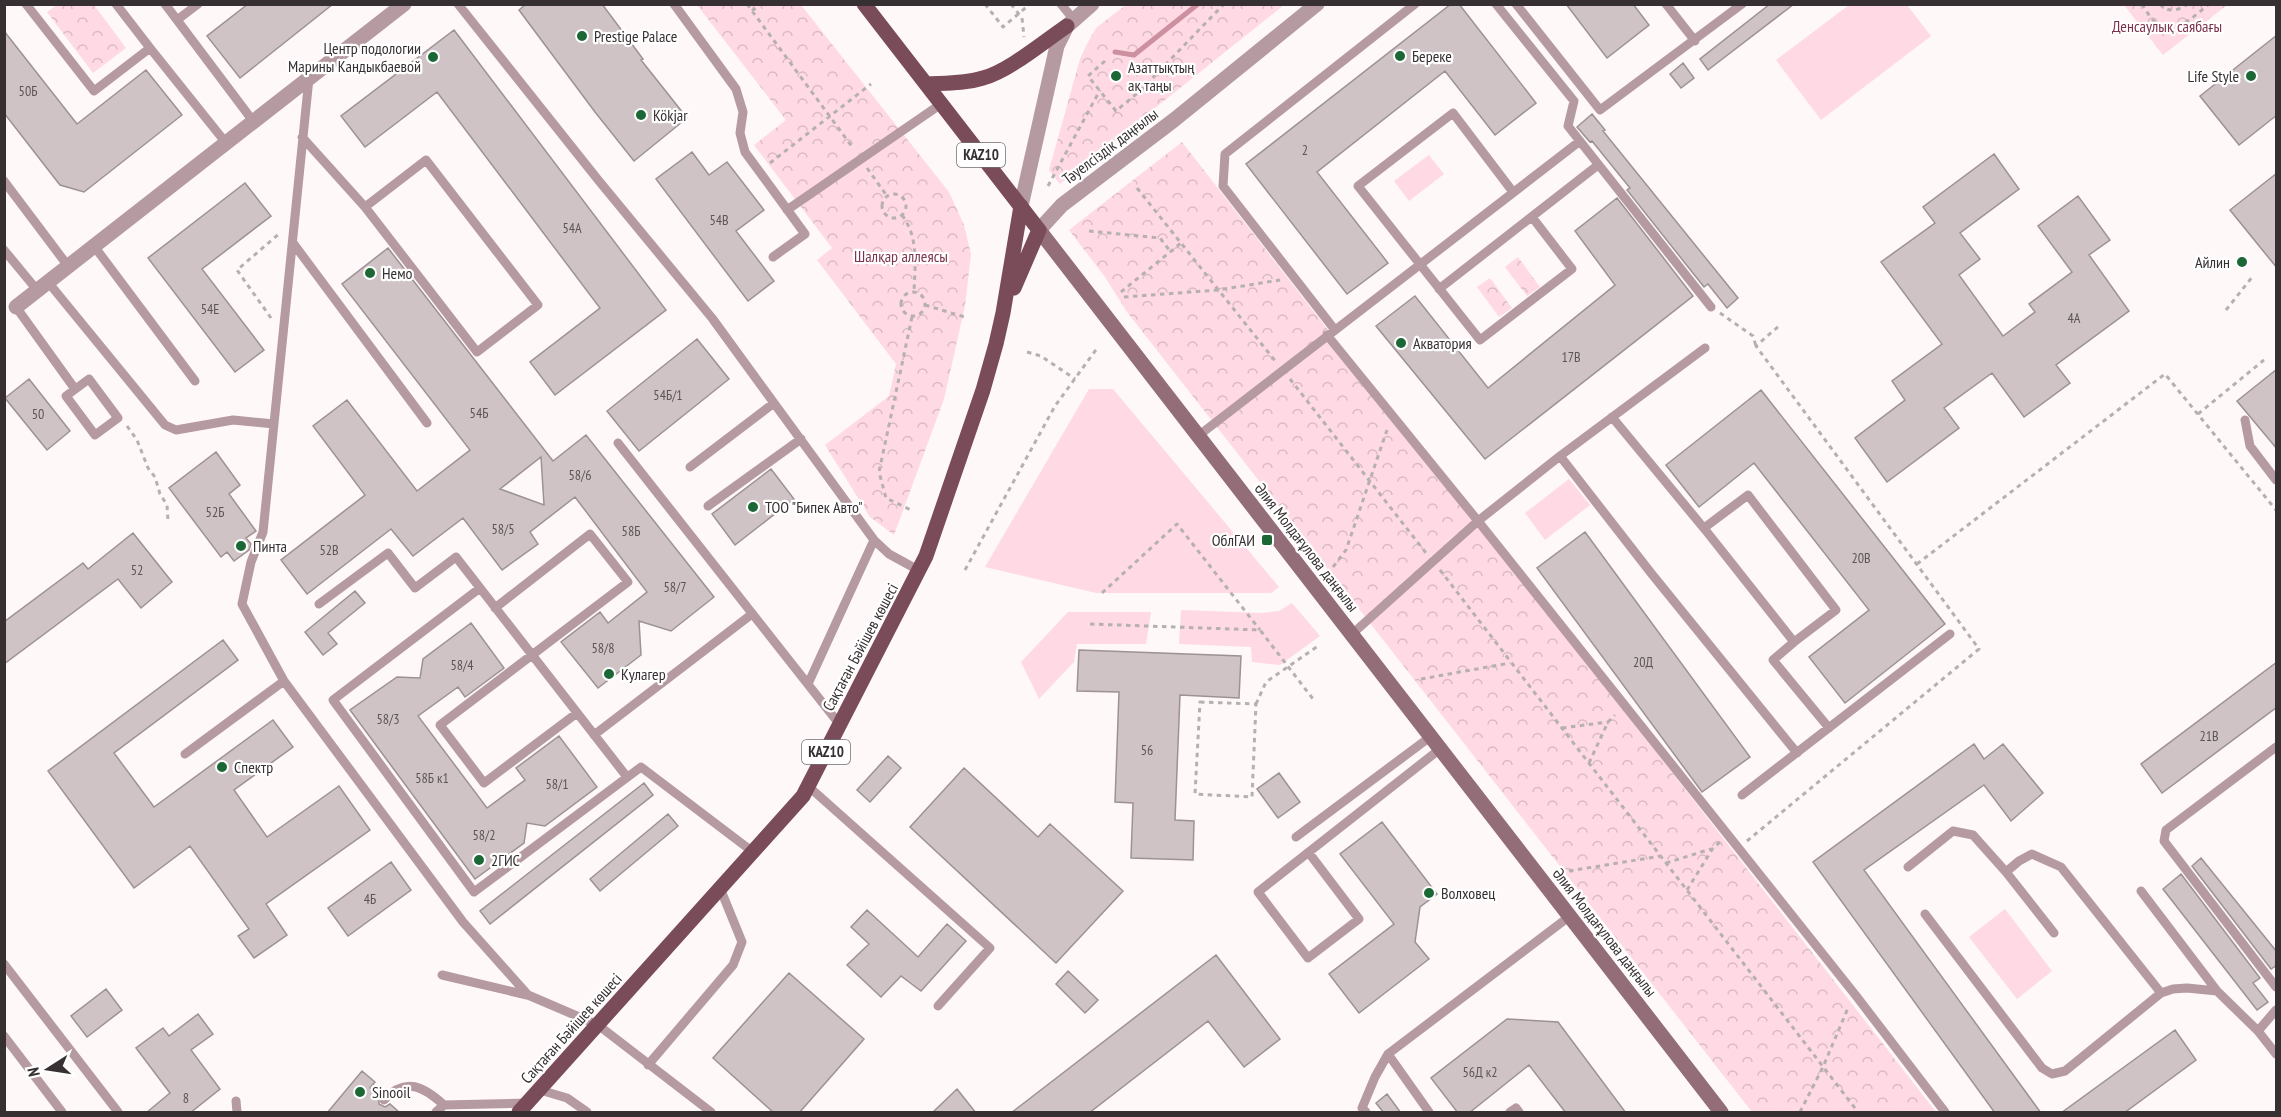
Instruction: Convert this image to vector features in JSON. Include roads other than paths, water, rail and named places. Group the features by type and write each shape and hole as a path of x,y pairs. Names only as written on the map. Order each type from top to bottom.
{"main road":[{"name":"Әлия Молдағұлова даңғылы","path":"864,4 1721,1113"},
{"path":"926,84 965,82 1001,71 1070,23"},
{"name":"Сақтаған Бәйішев көшесі","path":"524,1108 803,796 920,571 983,390 1003,313 1021,206"},
{"name":"Сақтаған Бәйішев көшесі","path":"1003,313 1039,230"}],"street":[{"path":"16,307 404,4"},
{"path":"1021,206 1057,46 1070,23 1092,4"},
{"name":"Тәуелсіздік даңғылы","path":"1039,230 1062,205 1174,120 1317,4"}],"lane":[{"path":"26,4 94,91 150,48"},
{"path":"117,4 226,143"},
{"path":"165,4 253,121"},
{"path":"177,20 198,4"},
{"path":"458,4 712,318 874,540 888,554 920,571"},
{"path":"674,4 736,90 743,112 740,133 745,152 804,234 773,257"},
{"path":"1061,4 1070,23"},
{"path":"1415,4 1225,154 1223,186 1294,278 1331,333 1392,415 1855,994 1945,1113"},
{"path":"1496,4 1574,101 1568,126 1711,307"},
{"path":"1516,4 1600,110 1742,4"},
{"path":"1666,4 1695,41"},
{"path":"309,78 263,532 251,562 242,604 284,681 463,922 528,995"},
{"path":"787,210 941,104"},
{"path":"1514,192 1453,113 1358,186 1419,266 1480,340 1572,268 1532,217"},
{"path":"302,137 365,207 477,352 538,305 426,160 365,207"},
{"path":"1198,436 1580,141"},
{"path":"1439,289 1598,165"},
{"path":"4,182 68,266"},
{"path":"293,243 427,423"},
{"path":"94,246 195,381"},
{"path":"4,250 42,286 165,425 176,430 233,420 274,424"},
{"path":"16,307 75,389"},
{"path":"1352,634 1478,521 1560,456 1706,348"},
{"path":"89,379 118,418 95,435 66,396 75,389 89,379"},
{"path":"690,467 774,403"},
{"path":"1612,417 1794,642"},
{"path":"2244,420 2250,447 2277,480"},
{"path":"708,506 801,439"},
{"path":"618,444 840,725"},
{"path":"1560,456 1651,573 1797,753"},
{"path":"1704,528 1748,495 1836,610 1773,660 1829,728"},
{"path":"495,608 590,534 628,582 440,725 484,783 578,713"},
{"path":"808,684 874,540"},
{"path":"319,604 388,553 415,588 456,556 627,777"},
{"path":"480,588 333,700 474,892 641,767 753,852"},
{"path":"594,735 752,614"},
{"path":"1742,795 1950,634"},
{"path":"185,754 284,681"},
{"path":"1296,837 1430,737"},
{"path":"2277,747 2166,830 2164,841 2277,987"},
{"path":"1309,853 1359,919 1308,958 1258,892 1440,749"},
{"path":"808,786 990,948 938,1006"},
{"path":"1908,867 1953,831 1973,835 2006,872 2054,933"},
{"path":"2006,872 2032,854 2061,867 2161,993"},
{"path":"648,1065 733,965 742,942 720,888"},
{"path":"2141,891 2217,991 2258,1031 2277,1054"},
{"path":"1925,914 2042,1068 2052,1074 2065,1071 2161,993 2187,988 2217,991"},
{"path":"1362,1111 1374,1077 1389,1054 1570,916"},
{"path":"4,964 118,1113"},
{"path":"442,975 528,995 598,1025 711,1113"},
{"path":"2258,1031 2277,1011"},
{"path":"4,1036 62,1113"},
{"path":"1389,1054 1429,1113"},
{"path":"384,1100 391,1093 409,1085 427,1090 444,1105 524,1108"},
{"path":"540,1090 567,1098 587,1113"},
{"path":"236,1101 237,1113"},
{"path":"436,1113 444,1105"},
{"path":"1510,1113 1516,1108 1519,1113"}],"waterway":[{"path":"1115,52 1134,55 1198,4"}],"place":[{"name":"Prestige Palace","path":"582,36"},
{"name":"Береке","path":"1400,56"},
{"name":"Центр подологии Марины Кандыкбаевой","path":"433,57"},
{"name":"Азаттықтың ақ таңы","path":"1116,76"},
{"name":"Life Style","path":"2251,76"},
{"name":"Kökjar","path":"641,115"},
{"name":"Айлин","path":"2242,262"},
{"name":"Немо","path":"370,273"},
{"name":"Акватория","path":"1401,343"},
{"name":"ТОО \"Бипек Авто\"","path":"753,507"},
{"name":"ОблГАИ","path":"1267,540"},
{"name":"Пинта","path":"241,546"},
{"name":"Кулагер","path":"609,674"},
{"name":"Спектр","path":"222,767"},
{"name":"2ГИС","path":"479,860"},
{"name":"Волховец","path":"1429,893"},
{"name":"Sinooil","path":"360,1092"}],"park label":[{"name":"Денсаулық саябағы","path":"2167,26"},
{"name":"Шалқар аллеясы","path":"901,256"}]}
